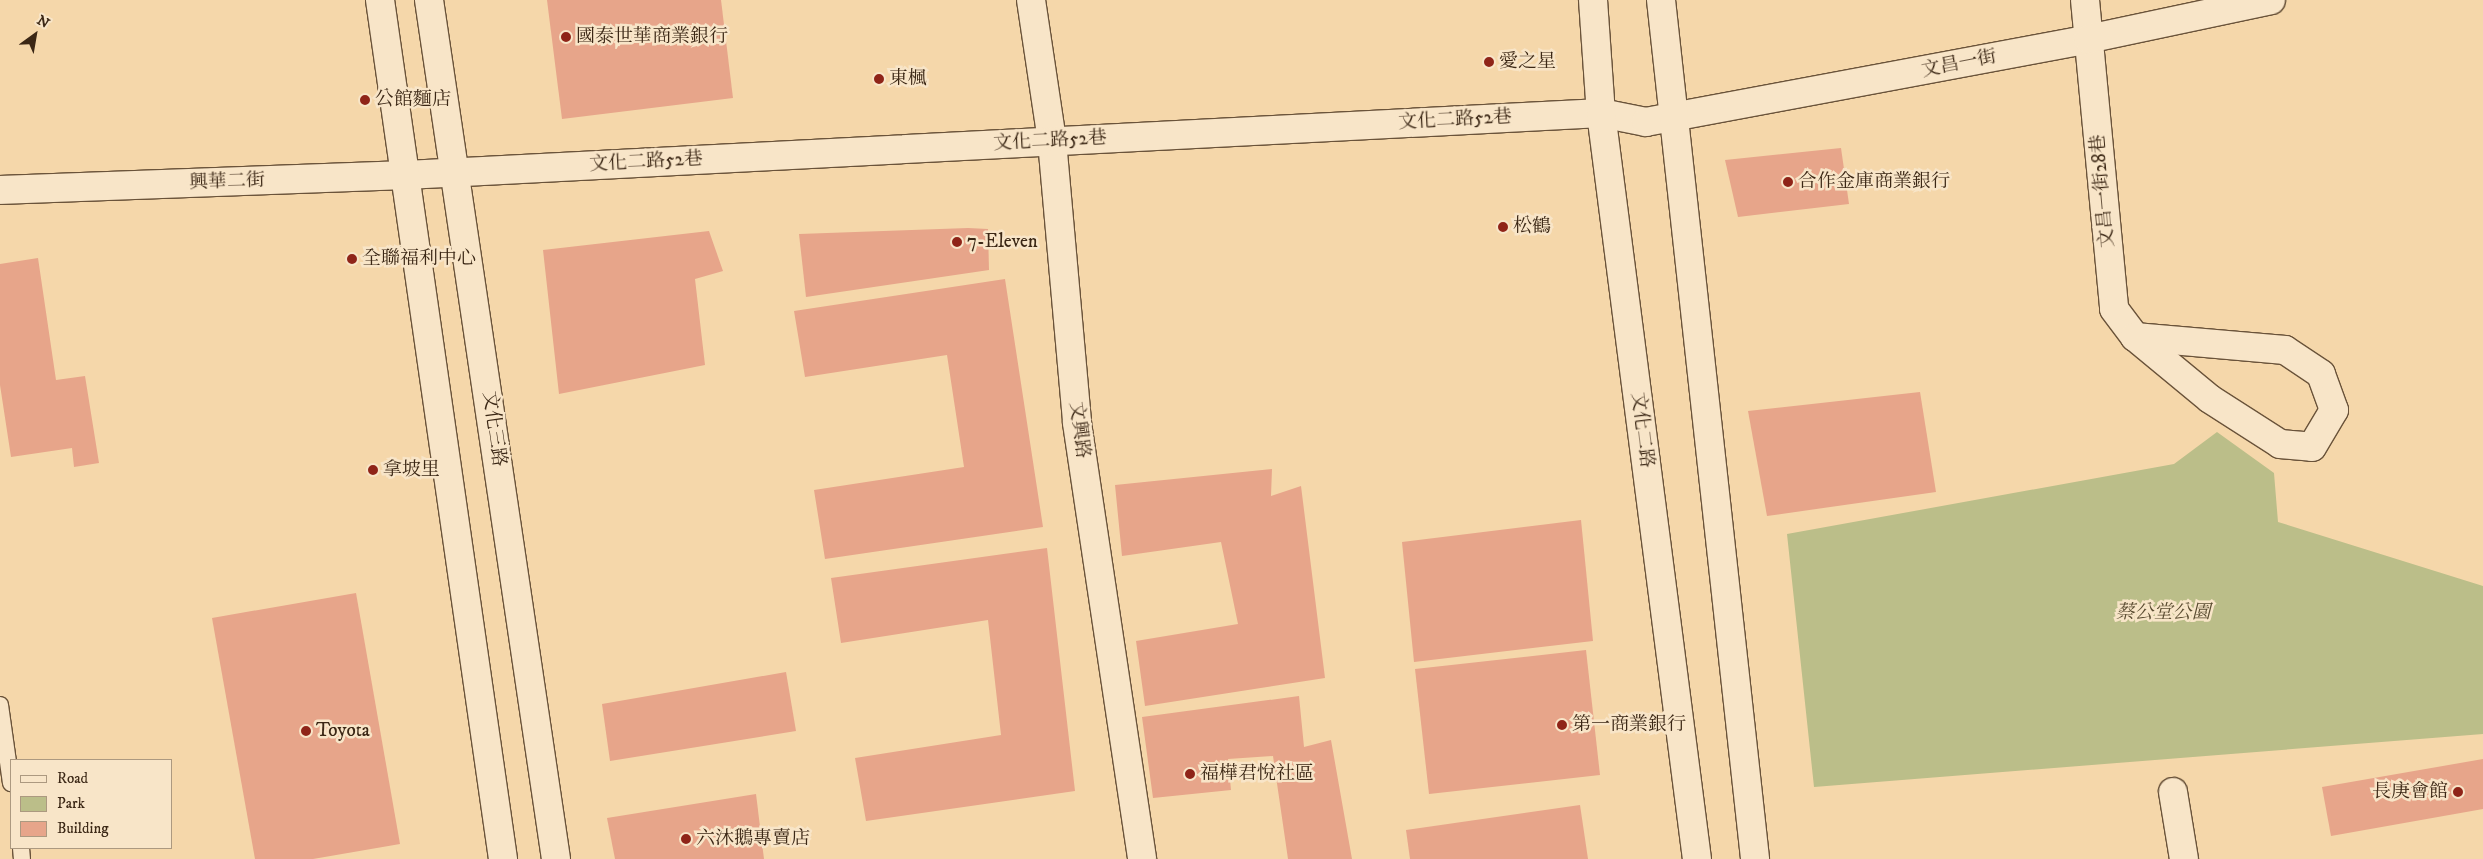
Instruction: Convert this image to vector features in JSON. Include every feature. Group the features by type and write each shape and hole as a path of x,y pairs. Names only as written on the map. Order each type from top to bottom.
{"street":[{"path":"380,0 503,859"},
{"name":"文化三路","path":"429,0 556,859"},
{"name":"文興路","path":"1031,0 1052,141 1077,423 1142,859"},
{"name":"文化二路","path":"1593,0 1601,113 1697,859"},
{"path":"1661,0 1755,859"},
{"name":"文昌一街28巷","path":"2086,0 2088,39 2114,309 2135,336 2210,399 2280,444 2312,447 2334,410 2321,374 2285,350 2135,336"},
{"name":"文昌一街","path":"1646,122 2088,39 2272,0"},
{"name":"文化二路52巷","path":"454,172 1601,113 1646,122"},
{"name":"興華二街","path":"0,190 454,172"},
{"path":"2172,792 2184,859"}],"lane":[{"path":"0,705 10,776"}],"green space":[{"name":"蔡公堂公園","path":"2217,432 2274,473 2278,522 2483,586 2483,734 1814,787 1787,534 2174,464"}],"building":[{"path":"547,0 721,0 733,98 562,119"},
{"name":"合作金庫商業銀行","path":"1841,148 1849,204 1738,217 1725,160"},
{"path":"968,228 988,229 989,270 806,297 799,234"},
{"path":"709,231 723,271 695,279 705,365 559,394 543,250"},
{"path":"38,258 56,380 85,376 99,463 74,467 72,448 11,457 0,385 0,264"},
{"path":"1005,279 1043,527 825,559 814,490 964,467 947,355 805,377 794,311"},
{"path":"1920,392 1936,492 1767,516 1748,411"},
{"path":"1272,469 1271,496 1301,486 1325,678 1145,706 1136,641 1238,624 1221,542 1122,556 1115,485"},
{"path":"1581,520 1593,641 1414,662 1402,542"},
{"path":"1047,548 1075,791 866,821 855,758 1001,735 988,620 841,643 831,578"},
{"name":"Toyota","path":"356,593 400,844 313,859 255,859 212,618"},
{"path":"1586,650 1600,775 1429,794 1415,669"},
{"path":"786,672 796,731 610,761 602,704"},
{"name":"福樺君悅社區","path":"1299,696 1304,747 1331,740 1352,859 1288,859 1273,756 1228,759 1231,790 1153,798 1142,717"},
{"path":"2483,759 2483,809 2331,836 2322,787"},
{"name":"六沐鵝專賣店","path":"756,794 764,859 615,859 607,818"},
{"path":"1580,805 1588,859 1410,859 1406,830"}],"place":[{"name":"國泰世華商業銀行","path":"566,37"},
{"name":"愛之星","path":"1489,62"},
{"name":"東楓","path":"879,79"},
{"name":"公館麵店","path":"365,100"},
{"name":"合作金庫商業銀行","path":"1788,182"},
{"name":"松鶴","path":"1503,227"},
{"name":"7-Eleven","path":"957,242"},
{"name":"全聯福利中心","path":"352,259"},
{"name":"拿坡里","path":"373,470"},
{"name":"第一商業銀行","path":"1562,725"},
{"name":"Toyota","path":"306,731"},
{"name":"福樺君悅社區","path":"1190,774"},
{"name":"長庚會館","path":"2458,792"},
{"name":"六沐鵝專賣店","path":"686,839"}]}
